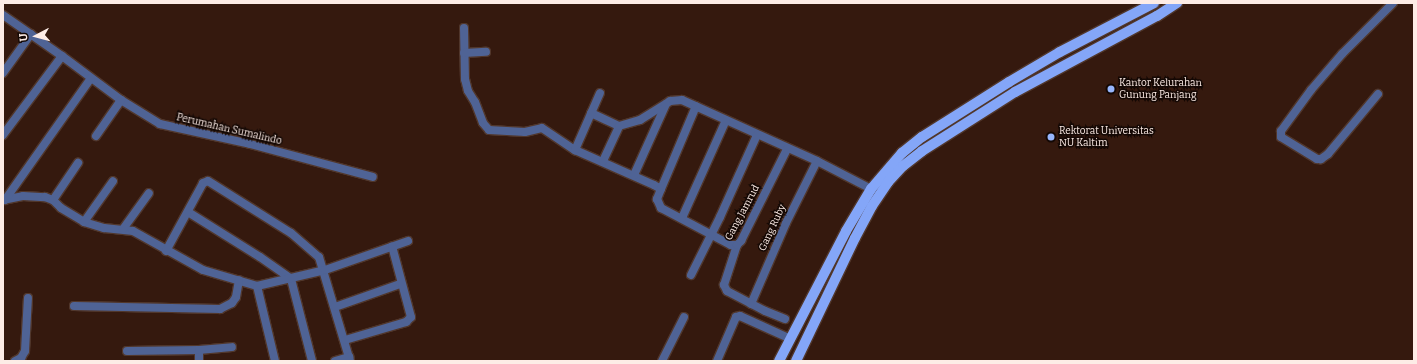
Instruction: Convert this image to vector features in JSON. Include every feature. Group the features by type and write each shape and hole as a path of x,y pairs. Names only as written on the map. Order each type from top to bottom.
{"main road":[{"path":"779,361 846,231 870,189 902,153 922,137 1060,52 1154,3"},
{"path":"796,361 855,238 888,182 922,151 1015,92 1157,16 1177,3"},
{"path":"1010,82 1015,92"}],"street":[{"path":"1378,94 1328,154 1321,159 1316,159 1281,137 1281,131 1311,90 1342,54 1393,3"},
{"name":"Perumahan Sumalindo","path":"3,15 62,56 121,100 160,124 250,144 373,177"},
{"path":"464,28 465,79 468,91 475,102 483,123 489,130 525,132 542,128 575,150 634,175 661,189"},
{"path":"3,73 31,34"},
{"path":"464,53 486,52"},
{"path":"3,135 62,56"},
{"path":"4,200 91,78"},
{"path":"575,150 600,93"},
{"path":"96,136 121,100"},
{"path":"591,113 619,126 640,120 666,104 677,100 688,102 870,189"},
{"path":"634,175 666,104"},
{"path":"696,106 657,198 661,208 731,245 737,245"},
{"path":"682,218 726,120"},
{"path":"603,161 619,126"},
{"path":"691,275 757,134"},
{"name":"Gang Jamrud","path":"751,304 725,289 724,286 737,245 741,241 787,149"},
{"name":"Gang Ruby","path":"751,304 786,223 816,162"},
{"path":"53,200 78,163"},
{"path":"84,222 113,181"},
{"path":"166,251 202,183 208,181 296,237 317,254 324,270 349,359 335,361"},
{"path":"123,229 149,193"},
{"path":"4,200 37,196 53,200 61,208 84,222 104,228 123,229 142,235 166,251 203,270 257,286 324,270 408,241"},
{"path":"188,212 260,257 291,279 312,361"},
{"path":"344,340 409,320 411,314 400,284 392,246"},
{"path":"74,306 220,309 232,303 236,297 239,280"},
{"path":"335,307 400,284"},
{"path":"257,286 275,361"},
{"path":"14,361 21,358 25,350 28,298"},
{"path":"751,304 785,319"},
{"path":"717,361 736,317 740,316 790,339"},
{"path":"662,361 684,317"},
{"path":"127,351 199,350 232,347"},
{"path":"199,350 199,361"}],"place":[{"name":"Kantor Kelurahan Gunung Panjang","path":"1111,89"},
{"name":"Rektorat Universitas NU Kaltim","path":"1051,137"}]}
